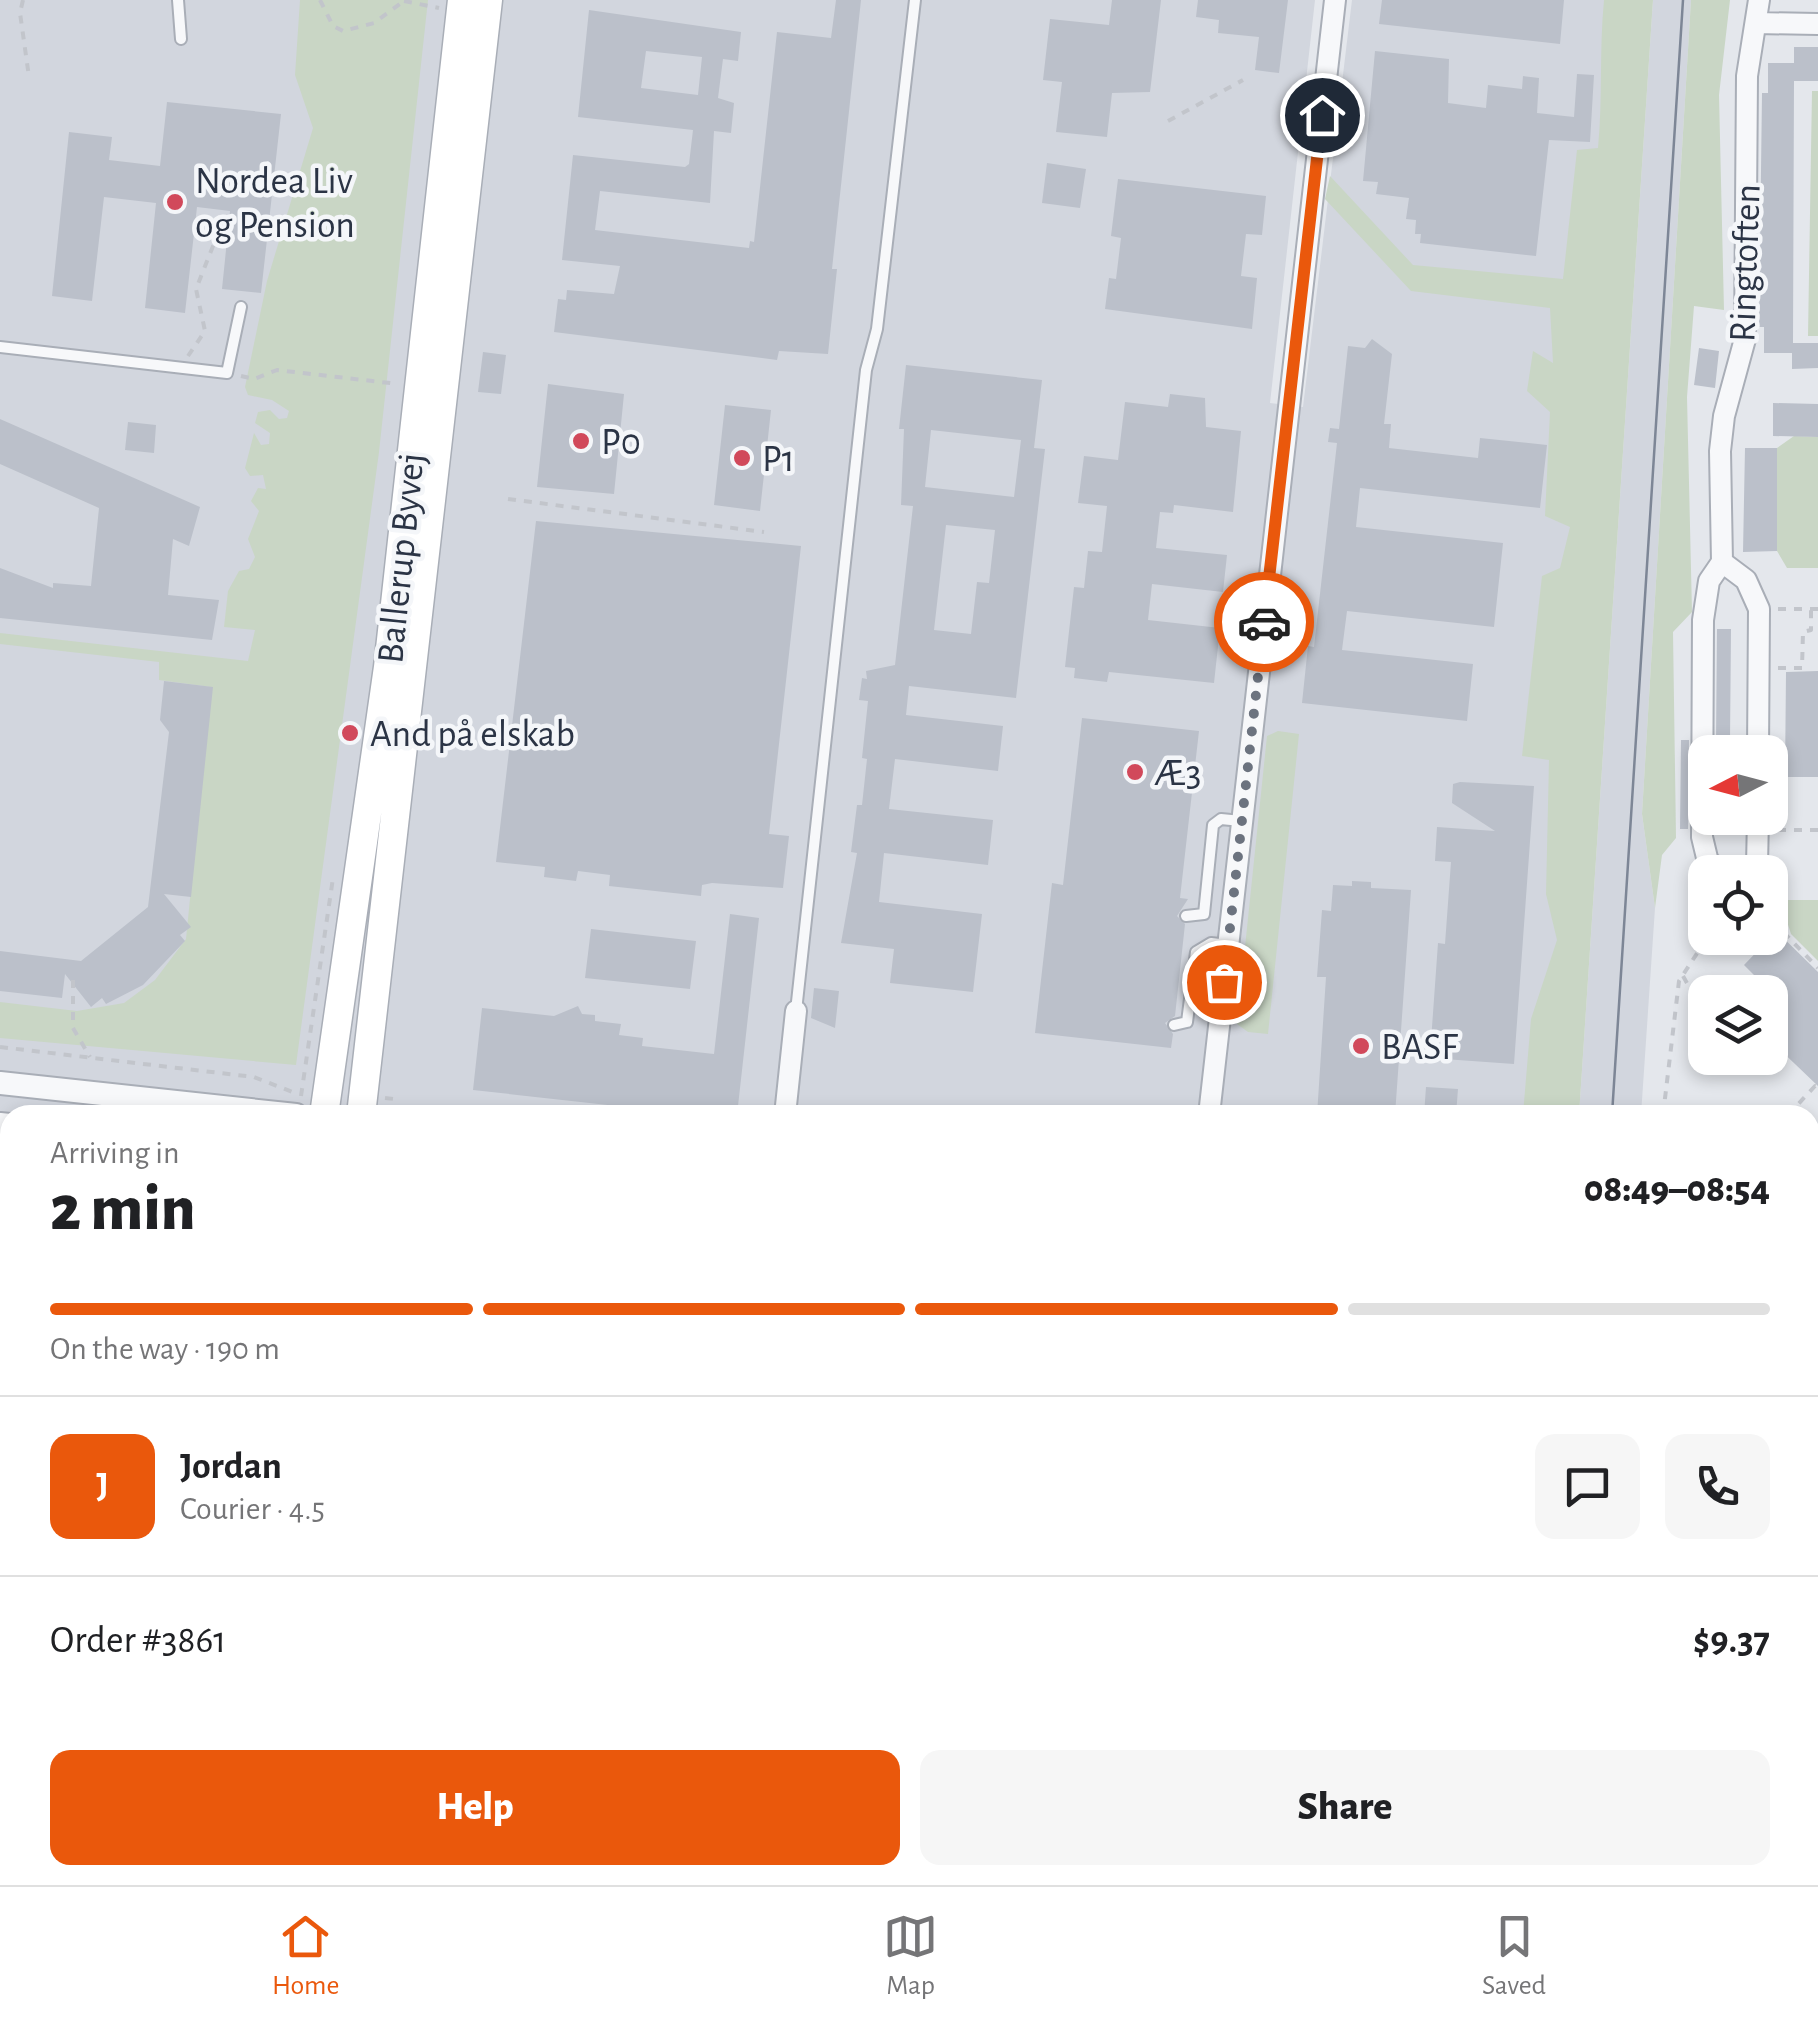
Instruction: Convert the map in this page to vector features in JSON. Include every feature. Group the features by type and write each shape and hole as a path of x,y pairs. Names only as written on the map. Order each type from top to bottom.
{"main road":[{"name":"Ballerup Byvej","path":"362,1105 488,0"},
{"name":"Ballerup Byvej","path":"325,1105 388,667 450,4"}],"street":[{"path":"1210,1105 1334,0"},
{"name":"Ringtoften","path":"1706,855 1702,837 1703,620 1708,581 1722,562 1720,451 1724,416 1746,339 1747,76 1759,0"},
{"path":"1756,22 1818,24"},
{"path":"1722,562 1746,580 1759,609 1758,735"},
{"path":"785,1105 796,1011"},
{"path":"0,1082 296,1101"}],"lane":[{"path":"178,0 180,39"},
{"path":"796,1011 866,370 877,329 915,0"},
{"path":"0,347 227,372 241,307"},
{"path":"1186,916 1204,914 1213,825 1222,819 1242,821"},
{"path":"1174,1025 1187,1022 1196,952 1211,943 1228,945"}],"path":[{"path":"24,0 20,13 30,77"},
{"path":"320,0 333,26 343,31 374,24 404,0 450,4"},
{"path":"440,0 450,4"},
{"path":"1168,120 1243,80"},
{"path":"187,368 188,354 205,331 196,289 215,242 206,222"},
{"path":"227,372 254,380 277,370 398,384 400,369"},
{"path":"508,499 764,532"},
{"path":"1758,668 1802,668 1802,632 1811,630 1815,609 1759,609"},
{"path":"0,1047 254,1077 296,1101 333,878"},
{"path":"1788,937 1818,968"},
{"path":"1663,1105 1682,975 1696,955"},
{"path":"1682,975 1688,985"},
{"path":"74,980 73,1028 90,1057"},
{"path":"1797,1105 1815,1086 1818,1088"},
{"path":"393,1105 394,1100"}],"shaded area":[{"path":"0,0 1315,0 1270,403 1303,407 1352,0 1639,0 1559,1105 0,1105"},
{"path":"1653,0 1691,0 1642,814 1655,908 1642,1105 1580,1105"}],"green space":[{"path":"300,0 428,0 379,452 296,1065 0,1038 0,1002 77,1011 124,1003 155,980 186,939 211,687 159,680 159,662 0,644 0,633 248,661 255,630 224,627 228,591 239,571 249,569 255,557 248,539 259,511 251,501 258,488 266,489 263,475 250,476 245,468 254,433 261,445 269,444 270,433 255,423 258,412 270,410 279,419 287,418 289,411 272,400 248,395 245,387 267,281 313,128 295,75"},
{"path":"1604,0 1653,0 1580,1105 1524,1105 1531,1019 1557,940 1546,894 1549,760 1522,756 1542,576 1560,568 1570,527 1545,516 1550,412 1527,391 1533,351 1553,363 1550,308 1411,291 1325,199 1330,176 1413,265 1563,279 1577,150 1598,148"},
{"path":"1691,0 1730,0 1719,95 1724,310 1694,306 1687,397 1692,612 1673,632 1676,838 1662,855 1655,908 1642,814"},
{"path":"1812,91 1818,91 1818,336 1808,336"},
{"path":"1794,436 1818,437 1818,568 1787,568 1777,551 1777,448"},
{"path":"1278,731 1299,734 1268,1034 1248,1032 1237,1024 1267,736"},
{"path":"1788,900 1818,900 1818,961 1791,934"}],"building":[{"path":"836,0 861,0 832,269 837,269 828,354 779,351 777,360 554,332 558,299 566,300 567,290 614,294 620,266 562,260 573,155 685,167 689,164 693,130 578,117 589,10 741,32 738,61 723,59 718,98 734,103 731,133 714,131 710,203 600,191 595,230 749,248 750,241 754,242 777,32 831,38","holes":["646,51 702,57 698,95 641,88"]},
{"path":"1112,0 1161,0 1150,92 1112,93 1107,137 1056,132 1062,82 1043,80 1050,19 1109,25"},
{"path":"1198,0 1288,0 1279,73 1255,70 1259,37 1218,33 1219,20 1196,17"},
{"path":"1382,0 1564,0 1560,44 1379,24"},
{"path":"1794,47 1818,47 1818,81 1794,81 1793,343 1818,343 1818,368 1792,369 1792,353 1764,353 1764,327 1759,327 1762,93 1768,93 1768,63 1794,63"},
{"path":"1375,51 1449,59 1448,103 1486,108 1488,85 1522,89 1523,76 1539,78 1537,113 1574,117 1577,74 1594,75 1590,142 1549,140 1536,256 1420,243 1421,234 1415,234 1416,220 1406,219 1409,198 1376,194 1378,182 1363,181"},
{"path":"167,102 281,114 261,293 222,289 230,211 197,207 185,313 145,308 156,203 104,197 92,301 52,296 69,132 112,137 109,160 160,166"},
{"path":"1047,163 1086,169 1080,208 1042,203"},
{"path":"1118,179 1266,196 1262,235 1246,234 1241,276 1257,278 1252,329 1105,309 1109,278 1116,279 1121,238 1111,236"},
{"path":"1372,339 1392,354 1384,424 1391,424 1389,448 1478,458 1480,438 1547,445 1540,508 1360,488 1356,527 1503,543 1494,627 1347,611 1342,650 1473,664 1467,721 1302,703 1308,646 1314,647 1337,443 1328,442 1330,428 1339,429 1348,346 1365,348"},
{"path":"1699,348 1719,351 1715,388 1694,385"},
{"path":"483,352 506,355 501,394 478,392"},
{"path":"906,365 1042,380 1034,448 1045,449 1016,698 909,686 906,715 1003,726 998,771 895,759 889,809 993,820 988,865 884,853 879,902 982,914 973,992 890,983 894,949 841,943 857,853 851,852 857,805 862,805 867,759 862,758 868,701 859,700 862,678 867,679 866,671 895,665 913,506 901,505 904,429 899,429","holes":["931,430 1021,440 1014,497 925,487","946,525 995,530 989,583 977,582 971,634 934,630"]},
{"name":"P0","path":"548,384 624,394 614,494 537,487"},
{"path":"1170,394 1205,398 1206,427 1241,431 1233,512 1174,505 1173,513 1160,512 1156,548 1227,555 1223,592 1152,584 1148,620 1220,628 1214,683 1109,672 1107,682 1074,678 1075,668 1065,667 1074,587 1084,588 1088,551 1102,552 1107,506 1078,503 1084,456 1118,460 1125,402 1168,407"},
{"path":"1773,403 1818,404 1818,437 1773,436"},
{"name":"P1","path":"725,405 771,410 760,511 714,505"},
{"path":"0,419 200,507 189,546 173,539 168,595 219,600 212,640 0,618 0,568 53,588 53,583 91,586 99,508 0,464"},
{"path":"128,422 156,425 154,453 125,450"},
{"path":"1745,448 1777,448 1777,551 1743,552"},
{"path":"536,521 801,546 769,834 789,836 783,888 712,883 702,885 701,896 609,886 610,875 578,871 576,881 544,877 545,867 496,862"},
{"path":"1717,629 1731,629 1730,735 1716,735"},
{"path":"1818,671 1818,777 1788,777 1786,672"},
{"path":"164,681 213,687 191,897 164,894 191,927 180,935 185,941 143,985 106,1004 102,998 91,1007 65,974 62,998 0,991 0,951 81,961 148,907 169,732 160,720"},
{"path":"1082,718 1199,731 1180,898 1188,899 1177,916 1185,924 1175,1016 1165,1023 1173,1034 1171,1048 1035,1033 1052,883 1063,885"},
{"path":"1681,740 1688,740 1688,829 1680,829"},
{"path":"1453,784 1534,786 1514,1064 1444,1059 1445,1042 1431,1041 1438,943 1445,944 1451,862 1435,861 1437,827 1495,831 1452,803"},
{"name":"BASF","path":"1352,881 1371,882 1371,888 1411,890 1396,1105 1318,1105 1326,977 1317,977 1322,910 1331,911 1333,885 1352,886"},
{"path":"730,914 759,918 738,1105 608,1105 473,1090 482,1008 554,1016 578,1006 582,1014 595,1015 595,1021 621,1024 619,1035 643,1038 642,1046 714,1054"},
{"path":"591,929 696,941 690,989 585,978"},
{"path":"1788,943 1818,972 1818,1086 1788,1057 1788,975 1754,975 1744,965 1754,955 1788,955"},
{"path":"814,988 839,991 835,1028 811,1018"},
{"path":"1426,1087 1458,1089 1457,1105 1425,1105"}],"tram line":[{"path":"1613,1105 1683,0"}],"way so far":[{"path":"1224,982 1264,622"}],"place":[{"name":"Nordea Liv og Pension","path":"175,202"},
{"name":"P0","path":"581,441"},
{"name":"P1","path":"742,458"},
{"name":"And på elskab","path":"350,733"},
{"name":"Æ3","path":"1135,772"},
{"name":"BASF","path":"1361,1046"}],"route":[{"path":"1264,622 1322,115"}]}
